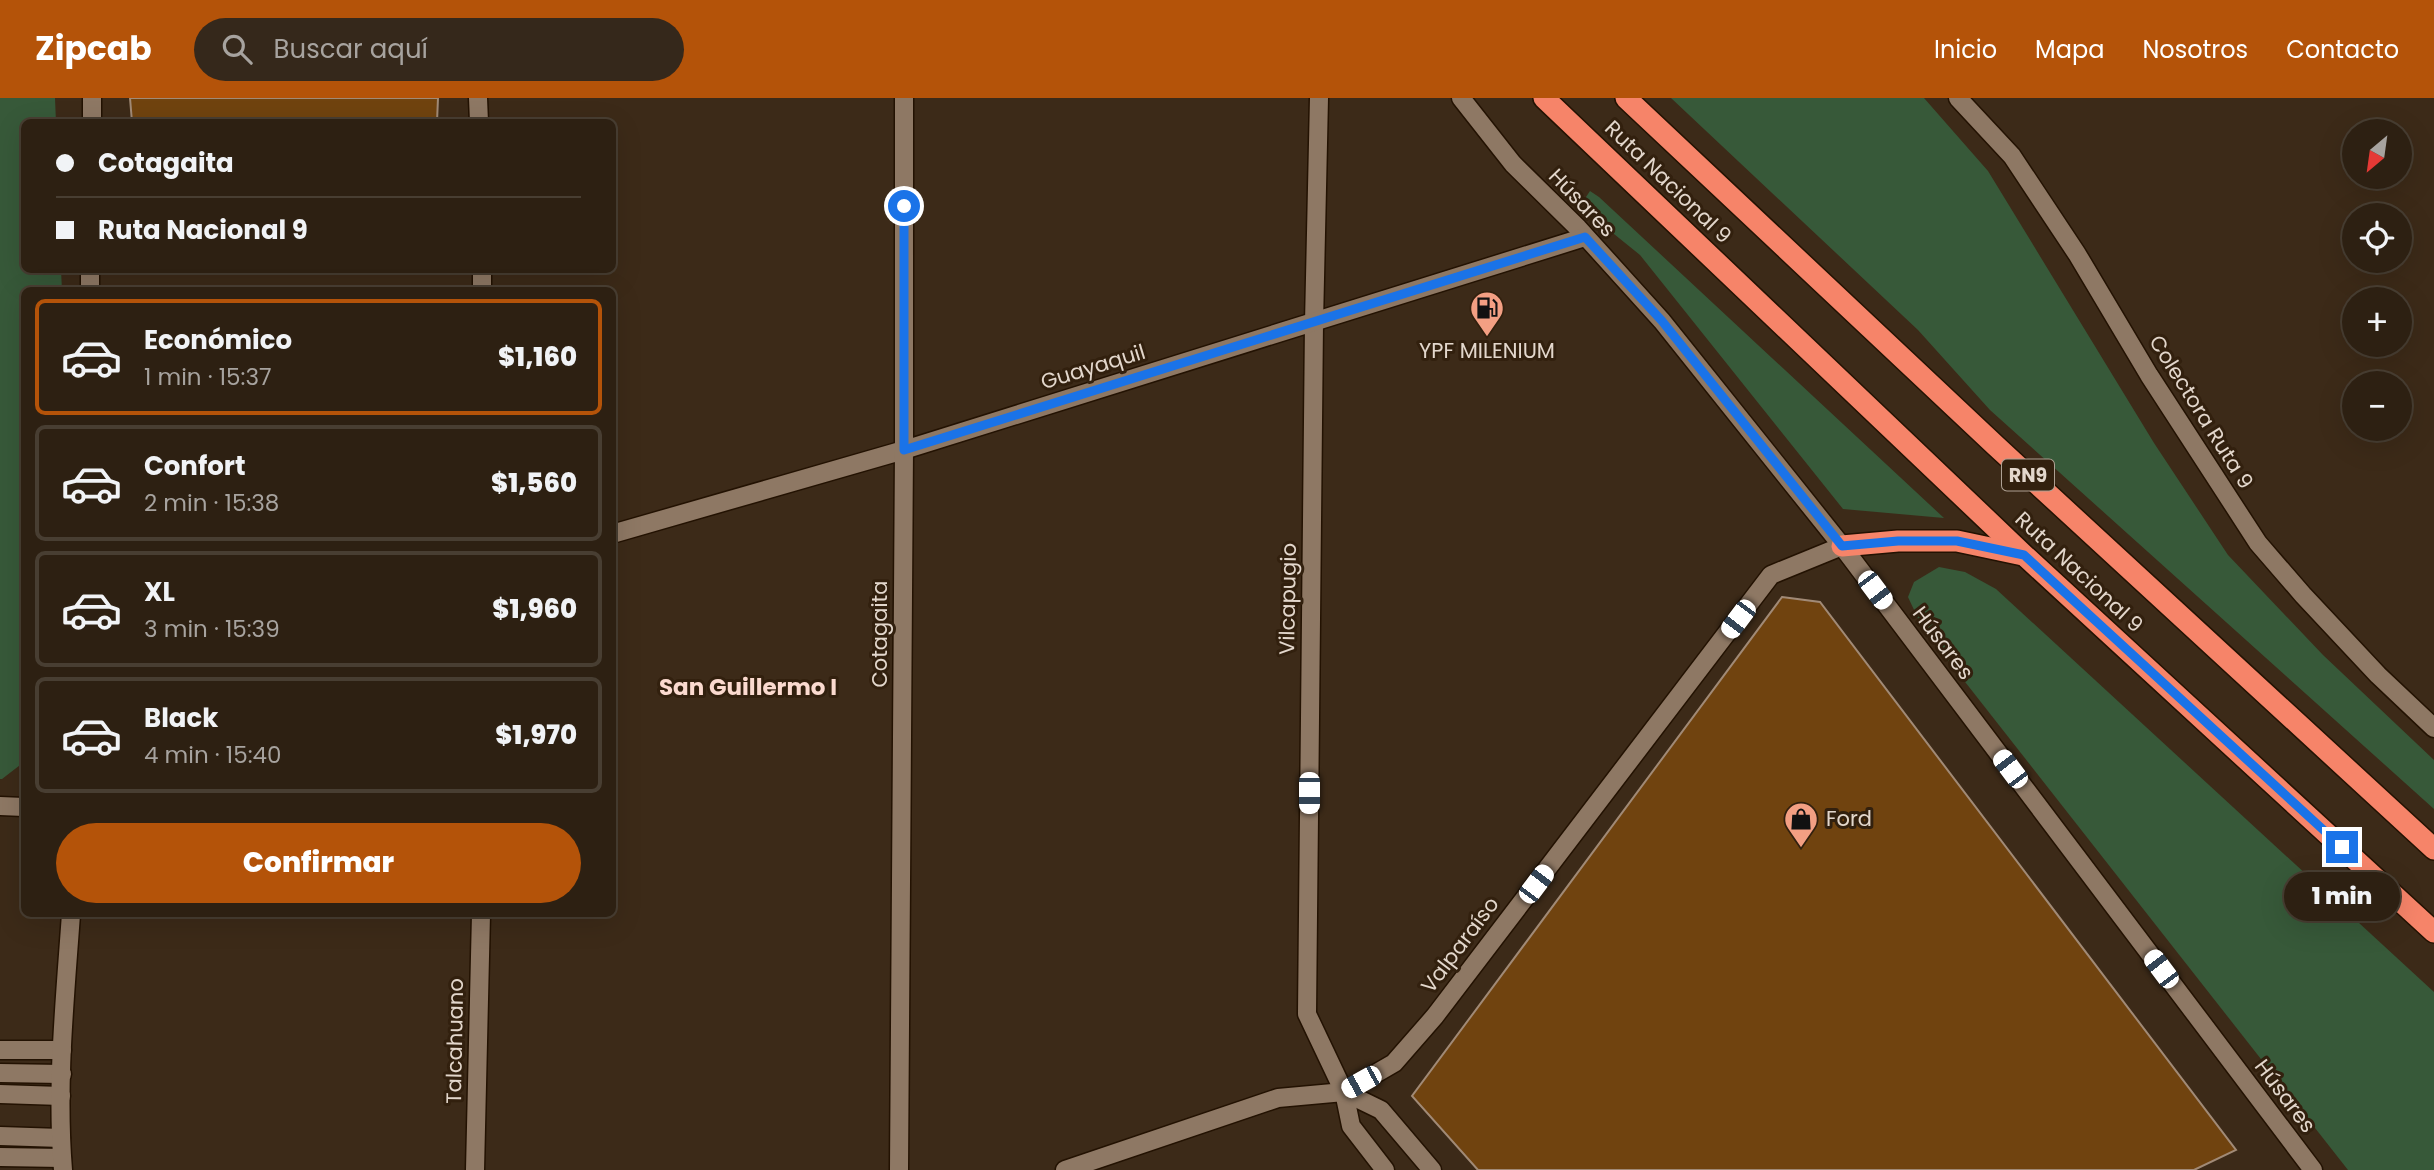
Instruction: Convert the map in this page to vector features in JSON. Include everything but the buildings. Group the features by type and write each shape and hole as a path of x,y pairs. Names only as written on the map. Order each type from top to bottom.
{"highway":[{"name":"Ruta Nacional 9","path":"1544,98 2024,555 2434,932"},
{"name":"Ruta Nacional 9","path":"1626,98 1997,446 2434,849"},
{"path":"1842,546 1898,541 1957,541 2024,555"}],"street":[{"path":"92,98 92,119"},
{"path":"478,98 479,119"},
{"name":"Cotagaita","path":"899,1170 904,98"},
{"name":"Vilcapugio","path":"1319,98 1307,1014 1344,1091 1351,1126 1385,1170"},
{"name":"Húsares","path":"1461,98 1513,164 1662,321 1842,546 2313,1170"},
{"name":"Colectora Ruta 9","path":"1958,98 2012,156 2077,254 2149,375 2258,543 2378,675 2434,729"},
{"name":"Guayaquil","path":"616,533 904,450 1585,237"},
{"name":"Valparaíso","path":"1065,1170 1279,1098 1344,1091 1394,1063 1435,1016 1771,575 1842,546"},
{"path":"0,806 21,807"},
{"path":"0,1157 63,1164 62,1049 71,917"},
{"name":"Talcahuano","path":"475,1170 481,917"},
{"path":"0,1050 62,1049"},
{"path":"0,1073 62,1074"},
{"path":"1344,1091 1381,1110 1432,1170"},
{"path":"0,1094 61,1096"},
{"path":"0,1136 61,1138"}],"green space":[{"path":"0,98 55,98 56,119 21,119 21,273 61,273 62,287 21,287 21,764 0,779"},
{"path":"1671,98 1924,98 1988,171 2154,443 2228,555 2323,655 2434,760 2434,809 1990,410 1918,330"},
{"path":"1590,191 1944,518 1843,509 1640,255 1614,234 1592,224 1586,197"},
{"path":"1939,567 1965,572 1996,589 2434,992 2434,1170 2348,1170 1922,627 1908,597 1914,582"}],"place":[{"name":"YPF MILENIUM","path":"1487,338"},
{"name":"Ford","path":"1801,849"}],"district":[{"name":"San Guillermo I","path":"748,687"}],"route":[{"path":"904,206 904,450 1585,237 1662,321 1842,546 1898,541 1957,541 2024,555 2342,847"}]}
